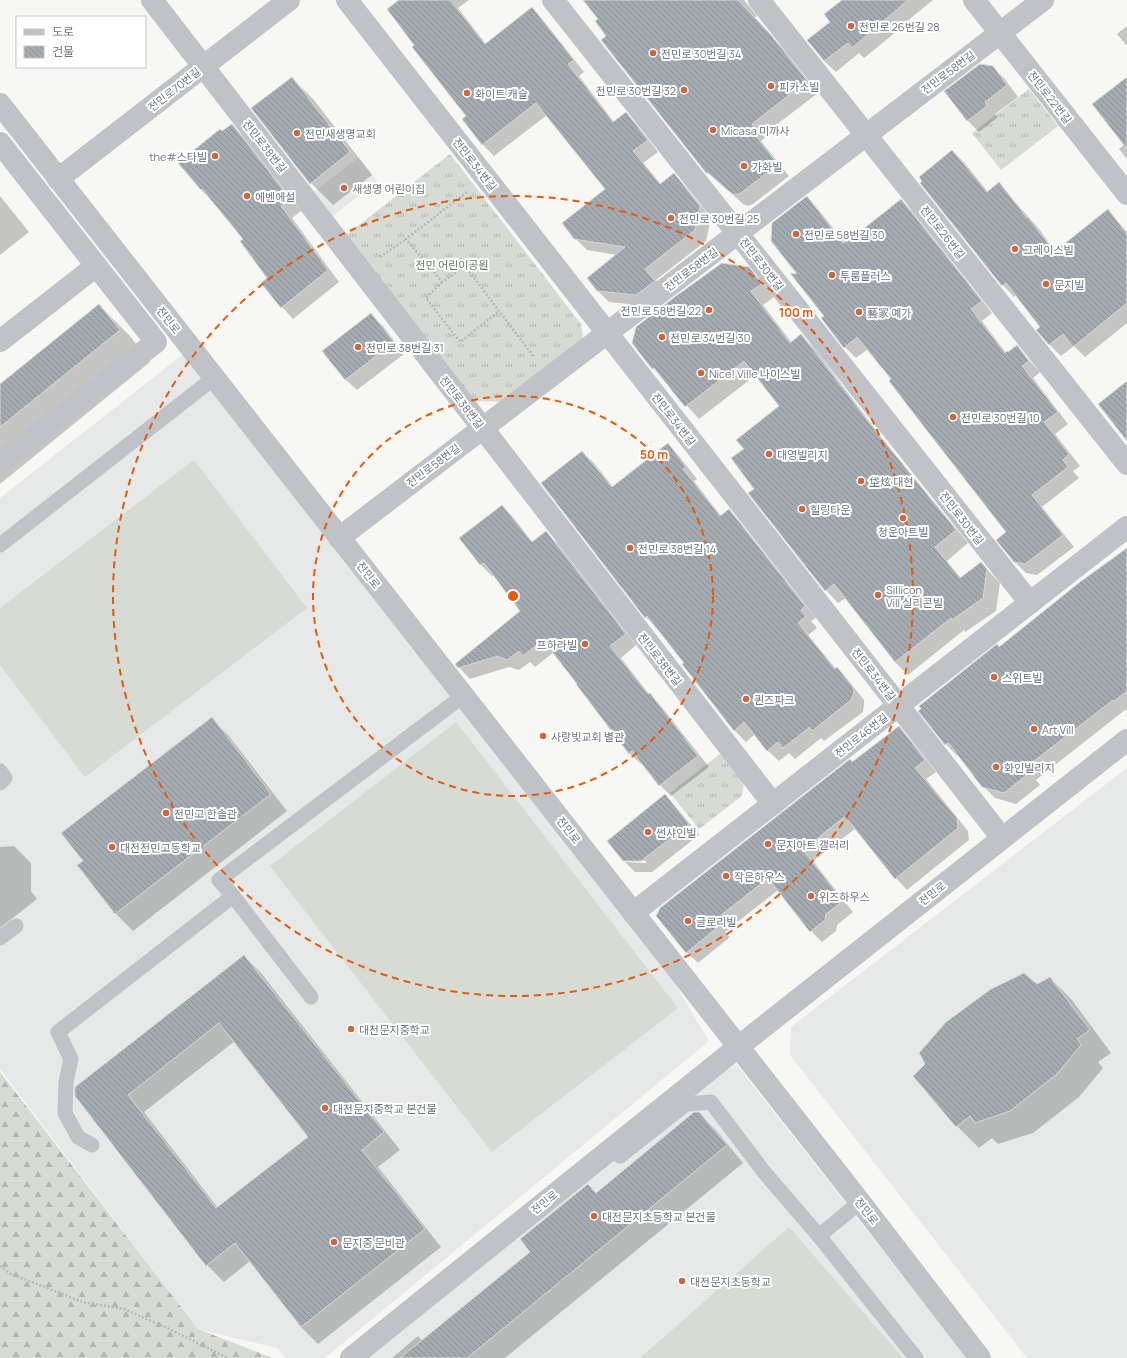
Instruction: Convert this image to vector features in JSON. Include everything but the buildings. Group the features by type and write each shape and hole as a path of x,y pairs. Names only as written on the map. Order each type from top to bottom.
{"street":[{"name":"전민로38번길","path":"152,0 773,804"},
{"name":"전민로70번길","path":"58,179 289,0"},
{"name":"전민로34번길","path":"347,0 1002,838"},
{"name":"전민로30번길","path":"553,0 1030,603"},
{"name":"전민로26번길","path":"759,0 1127,464"},
{"name":"전민로22번길","path":"974,0 1127,194"},
{"name":"전민로58번길","path":"339,538 1043,0"},
{"name":"전민로","path":"0,104 860,1202 980,1358"},
{"path":"0,143 156,342 0,463"},
{"path":"0,341 96,266"},
{"name":"전민로46번길","path":"634,913 1127,527"},
{"name":"전민로","path":"351,1358 738,1047 1127,740"}],"lane":[{"path":"0,546 214,378"},
{"path":"311,997 219,880 463,696"},
{"path":"0,771 5,778 0,783"},
{"path":"92,1145 78,1137 65,1113 66,1082 71,1059 58,1032 233,896"},
{"path":"0,938 16,926"},
{"path":"609,1164 686,1104 712,1102 764,1172 818,1236 916,1358"},
{"path":"818,1236 860,1202"}],"path":[{"path":"375,261 406,239 467,191"},
{"path":"406,239 442,282"},
{"path":"499,311 460,342 426,298 442,282 465,266 536,359"},
{"path":"0,1266 11,1274 83,1302 124,1309 228,1358"}],"shaded area":[{"name":"새생명 어린이집","path":"359,157 377,181 329,219 310,195"},
{"name":"대전문지중학교","path":"191,348 635,917 709,1041 325,1358 287,1358 277,1348 198,1329 0,1069 0,498"},
{"path":"1127,768 1127,1358 1027,1358 790,1055 791,1027"},
{"name":"대전문지초등학교","path":"737,1065 967,1358 363,1358 715,1074"}],"green space":[{"path":"1029,89 1058,126 1001,170 972,133"},
{"name":"전민 어린이공원","path":"450,154 581,324 583,340 501,402 475,401 346,235"},
{"path":"194,460 307,608 85,777 0,665 0,608"},
{"path":"456,722 678,1008 492,1152 270,866"},
{"path":"725,750 744,780 742,796 699,829 670,793"},
{"path":"0,1072 198,1329 273,1358 0,1358"},
{"path":"789,1227 903,1358 640,1358"}],"place":[{"name":"전민로 26번길 28","path":"851,26"},
{"name":"전민로 30번길 34","path":"653,53"},
{"name":"피카소빌","path":"771,86"},
{"name":"전민로 30번길 32","path":"684,90"},
{"name":"화이트 캐슬","path":"467,93"},
{"name":"Micasa 미까사","path":"713,130"},
{"name":"전민새생명교회","path":"297,133"},
{"name":"the#스타빌","path":"215,156"},
{"name":"가화빌","path":"744,166"},
{"name":"새생명 어린이집","path":"344,188"},
{"name":"에벤에설","path":"247,196"},
{"name":"전민로 30번길 25","path":"671,218"},
{"name":"전민로 58번길 30","path":"796,234"},
{"name":"그레이스빌","path":"1015,249"},
{"name":"투룸플러스","path":"832,275"},
{"name":"문지빌","path":"1046,284"},
{"name":"전민로 58번길 22","path":"709,310"},
{"name":"藝家 예가","path":"859,312"},
{"name":"전민로 34번길 30","path":"662,337"},
{"name":"전민로 38번길 31","path":"358,347"},
{"name":"Nice! Ville 나이스빌","path":"701,373"},
{"name":"전민로 30번길 10","path":"953,417"},
{"name":"대영빌리지","path":"769,454"},
{"name":"垈炫 대현","path":"861,481"},
{"name":"힐링타운","path":"802,509"},
{"name":"청운아트빌","path":"903,518"},
{"name":"전민로 38번길 14","path":"630,548"},
{"name":"Sillicon Vill 실리콘빌","path":"878,595"},
{"name":"프하라빌","path":"585,644"},
{"name":"스위트빌","path":"994,677"},
{"name":"퀸즈파크","path":"746,699"},
{"name":"Art Vill","path":"1034,729"},
{"name":"사랑빛교회 별관","path":"543,736"},
{"name":"화인빌리지","path":"996,767"},
{"name":"전민고 한솔관","path":"166,813"},
{"name":"썬샤인빌","path":"648,832"},
{"name":"문지아트 갤러리","path":"768,844"},
{"name":"대전전민고등학교","path":"112,847"},
{"name":"작은하우스","path":"726,876"},
{"name":"위즈하우스","path":"811,896"},
{"name":"글로리빌","path":"688,921"},
{"name":"대전문지중학교","path":"351,1029"},
{"name":"대전문지중학교 본건물","path":"325,1108"},
{"name":"대전문지초등학교 본건물","path":"594,1216"},
{"name":"문지중 문비관","path":"334,1242"},
{"name":"대전문지초등학교","path":"682,1281"}]}
